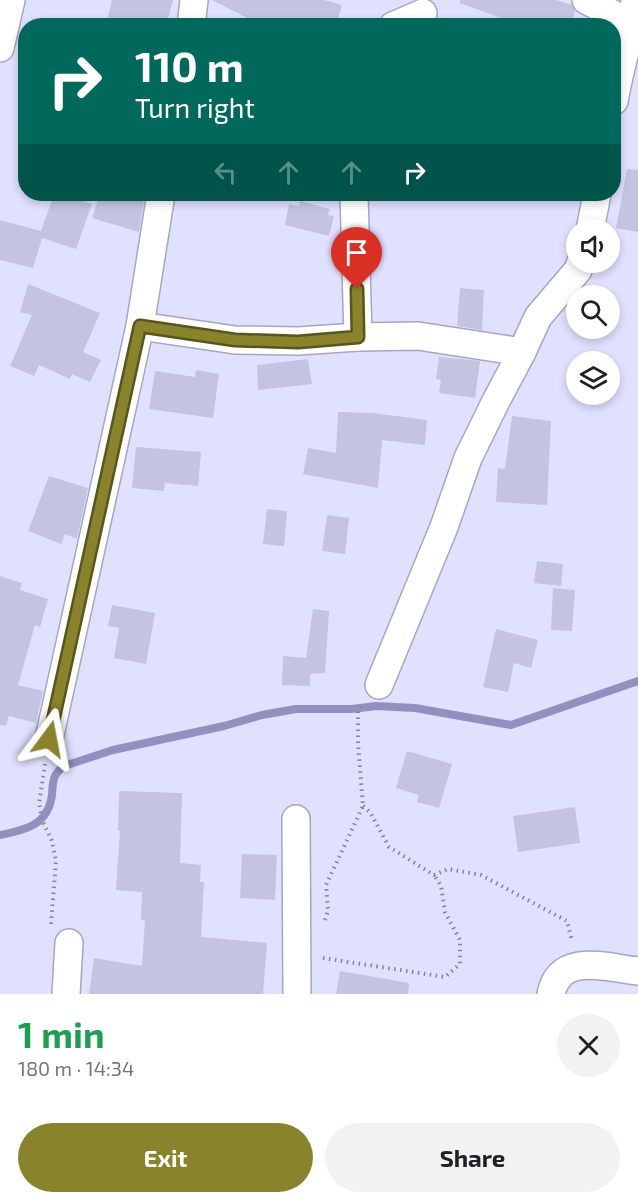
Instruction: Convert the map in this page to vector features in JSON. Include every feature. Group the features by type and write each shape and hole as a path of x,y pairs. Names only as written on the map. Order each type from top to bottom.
{"street":[{"path":"0,48 11,0"},
{"path":"192,18 194,0"},
{"path":"586,0 633,12 621,61"},
{"path":"413,18 423,14"},
{"path":"49,739 140,326 160,201"},
{"path":"354,201 358,337"},
{"path":"592,219 596,201"},
{"path":"379,685 444,527 468,458 538,317 575,273"},
{"path":"140,326 235,340 298,342 358,337 418,336 522,352"},
{"path":"297,819 297,994"},
{"path":"66,994 69,943"},
{"path":"551,994 561,973 578,964 638,971"}],"path":[{"path":"322,929 328,910 326,885 363,806 358,711 379,685"},
{"path":"49,739 39,804 56,861 51,936 69,943"},
{"path":"314,957 445,977 460,964 460,940 445,912 441,886 435,875 389,847 370,812 363,806"},
{"path":"435,875 448,869 481,874 567,921 578,964"}],"building":[{"path":"112,0 173,0 168,18 108,18"},
{"path":"212,0 324,0 342,5 338,18 247,18"},
{"path":"460,0 556,0 572,5 575,11 573,18 501,18 460,3"},
{"path":"627,169 638,170 638,232 620,229 620,219 618,219"},
{"path":"52,201 83,201 92,204 76,249 42,238 33,268 0,260 0,220 41,231"},
{"path":"98,201 144,201 139,232 92,218"},
{"path":"300,201 330,209 328,215 334,216 329,236 285,225 289,204 299,206"},
{"path":"28,284 100,313 83,352 101,360 90,382 72,374 70,379 39,365 34,376 10,366 32,315 20,312"},
{"path":"460,288 484,290 482,330 457,326"},
{"path":"439,357 480,361 475,398 439,393 441,380 436,379"},
{"path":"308,359 312,384 258,390 257,365"},
{"path":"196,370 219,374 213,418 149,409 155,371 195,377"},
{"path":"338,412 373,413 427,420 425,445 382,440 378,488 303,474 308,448 336,453"},
{"path":"512,416 551,421 547,505 496,502 498,468 505,469"},
{"path":"136,447 201,452 198,486 165,483 164,491 132,488"},
{"path":"49,476 88,488 77,539 65,534 61,544 28,531"},
{"path":"267,509 287,511 284,546 263,544"},
{"path":"327,515 349,518 345,554 322,551"},
{"path":"537,561 563,564 561,586 534,583"},
{"path":"0,576 22,583 20,590 48,599 40,627 35,625 18,685 43,691 36,723 9,716 6,726 0,725"},
{"path":"553,588 575,590 572,631 551,630"},
{"path":"112,605 155,613 146,664 114,658 119,628 108,626"},
{"path":"313,609 329,611 325,673 310,674 310,686 282,685 283,656 306,658"},
{"path":"496,629 538,640 531,668 514,663 508,692 483,687"},
{"path":"407,751 452,764 439,808 417,802 419,795 396,788"},
{"path":"119,791 182,793 180,863 201,865 200,882 204,882 201,937 267,943 263,994 89,994 94,958 142,966 145,920 141,920 142,892 116,890 120,831 118,831"},
{"path":"575,807 580,843 518,852 513,816"},
{"path":"242,854 277,855 275,900 240,898"},
{"path":"340,971 409,983 408,994 336,994"}],"waterway":[{"path":"0,835 19,831 41,820 50,805 53,782 60,769 113,750 296,709 352,709 376,706 415,708 511,725 638,681"}],"route":[{"path":"49,739 140,326 235,340 298,342 358,337 357,289"}]}
